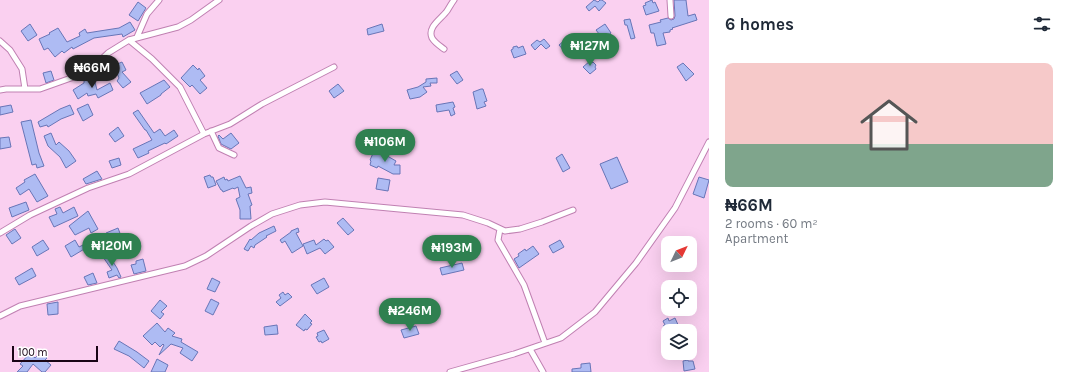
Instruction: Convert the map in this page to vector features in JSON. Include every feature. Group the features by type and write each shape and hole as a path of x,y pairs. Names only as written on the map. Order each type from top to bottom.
{"street":[{"path":"137,37 147,14 159,0"},
{"path":"0,90 40,89 91,69 108,53 129,40 178,27 191,20 219,0"},
{"path":"444,49 436,43 432,37 432,30 434,25 447,11 454,0"},
{"path":"670,0 671,16"},
{"path":"129,40 152,59 180,87 204,134"},
{"path":"0,41 10,50 22,69 25,89"},
{"path":"0,233 30,215 88,188 129,174 204,134 230,124 262,104 334,67"},
{"path":"211,131 219,148 234,156"},
{"path":"450,372 561,338 595,312 636,263 675,208 709,142"},
{"path":"0,316 20,306 185,266 206,256 272,214 300,204 325,202 463,215 488,223 500,230 506,231 520,229 573,210"},
{"path":"500,230 498,240 524,285 545,344"},
{"path":"530,348 543,372"}],"building":[{"path":"594,0 598,2 602,0 606,3 599,11 595,6 589,11 586,7"},
{"path":"652,0 653,3 655,2 659,11 646,15 643,6 646,5 645,3"},
{"path":"674,0 686,0 688,16 695,14 697,20 672,28 673,29 670,30 670,32 663,33 666,44 657,46 654,33 651,33 649,25 661,22 660,20 668,18 671,20 674,19"},
{"path":"138,2 146,8 138,21 129,15"},
{"path":"630,19 635,38 631,39 624,20"},
{"path":"130,22 135,30 123,37 122,34 94,38 73,49 72,47 64,53 62,51 55,57 48,48 44,50 39,39 58,28 67,42 80,36 79,33 85,29 87,33 119,28"},
{"path":"30,24 37,35 28,41 21,31"},
{"path":"382,24 384,31 368,35 367,29"},
{"path":"605,24 611,33 603,39 596,30"},
{"path":"544,39 550,46 546,49 541,44 535,50 531,45 537,40 540,42"},
{"path":"565,40 567,42 569,40 572,44 570,46 572,48 566,53 559,45"},
{"path":"517,46 518,48 523,46 526,54 514,58 511,50 513,47"},
{"path":"590,61 596,65 596,69 590,74 583,67"},
{"path":"122,62 126,70 122,72 131,82 123,88 117,81 119,78 113,63 115,65"},
{"path":"683,63 694,74 686,81 677,67"},
{"path":"193,65 198,70 199,68 205,76 200,80 207,88 200,94 192,85 190,87 181,78"},
{"path":"51,71 54,80 46,83 43,73"},
{"path":"457,71 463,80 457,84 450,75"},
{"path":"94,78 97,90 110,83 113,90 98,98 96,94 88,96 87,93 78,99 73,90 84,83 84,81"},
{"path":"437,78 437,83 430,83 431,86 423,87 427,92 420,97 410,99 407,90 418,87 426,82 426,79"},
{"path":"164,80 170,87 147,104 140,93"},
{"path":"338,84 344,91 334,98 329,91"},
{"path":"483,89 487,101 484,102 486,106 477,109 473,92"},
{"path":"453,102 455,114 451,116 449,110 437,112 436,105"},
{"path":"88,104 93,115 83,121 77,109"},
{"path":"11,105 13,112 0,115 0,107"},
{"path":"70,105 74,114 61,119 48,127 47,125 40,127 38,122"},
{"path":"138,110 154,133 160,129 165,136 174,130 178,136 166,144 165,143 148,151 149,153 138,158 133,149 152,140 133,113"},
{"path":"31,120 39,153 44,166 37,168 36,164 32,165 21,122"},
{"path":"118,127 124,136 115,142 109,134"},
{"path":"51,133 56,145 59,142 69,151 76,161 66,168 60,157 48,146 44,136"},
{"path":"231,133 239,143 231,149 221,144 218,136 219,135 223,139"},
{"path":"9,137 11,147 0,149 0,138"},
{"path":"375,149 396,161 394,165 400,165 400,174 393,174 378,166 377,168 370,165 370,160"},
{"path":"562,154 570,168 563,172 556,158"},
{"path":"617,157 628,182 611,189 600,164"},
{"path":"119,158 121,165 112,168 109,161"},
{"path":"97,171 102,179 86,184 83,179"},
{"path":"35,174 48,196 37,202 29,189 20,195 16,188 25,182 24,180"},
{"path":"210,175 213,177 216,185 208,188 204,177"},
{"path":"240,176 246,188 251,187 252,193 248,194 252,205 250,206 251,219 240,219 240,210 236,199 240,197 238,187 223,192 216,181 224,177 225,180 227,179 228,181"},
{"path":"699,177 709,180 704,198 693,194"},
{"path":"378,178 390,180 388,191 376,189"},
{"path":"26,202 29,210 12,217 9,208"},
{"path":"60,207 63,213 74,207 78,216 54,227 49,217 57,214 55,209"},
{"path":"88,211 98,229 91,233 89,228 75,235 69,226"},
{"path":"343,218 354,230 348,235 337,223"},
{"path":"274,226 276,231 266,236 267,237 255,245 254,248 251,246 248,251 244,249 250,239 251,240 259,233"},
{"path":"118,228 121,236 110,241 106,233"},
{"path":"298,228 299,232 296,233 303,246 292,253 285,241 282,243 280,240 291,231"},
{"path":"15,229 21,238 12,244 6,235"},
{"path":"324,239 326,241 328,240 334,247 325,254 320,248 307,254 303,244 314,240 316,245"},
{"path":"43,240 49,249 37,256 32,247"},
{"path":"75,240 79,247 93,240 97,247 87,251 86,248 71,257 65,246"},
{"path":"560,240 564,247 553,253 549,246"},
{"path":"533,246 539,254 519,268 514,259 525,249 526,251"},
{"path":"108,254 121,277 119,278 117,275 109,278 107,272 112,270 103,257"},
{"path":"143,259 146,271 134,274 131,265 136,264 136,261"},
{"path":"462,263 464,270 442,275 440,268"},
{"path":"32,268 36,276 19,285 15,278"},
{"path":"93,273 97,283 88,285 84,277"},
{"path":"212,278 220,282 215,292 207,289"},
{"path":"324,278 329,287 317,294 311,285"},
{"path":"283,292 285,295 288,293 292,297 280,306 276,302 281,298 279,295"},
{"path":"211,299 219,303 213,315 205,311"},
{"path":"160,300 167,306 161,312 164,314 160,319 151,311"},
{"path":"58,302 58,314 48,315 47,304"},
{"path":"305,314 312,321 310,323 312,324 307,330 305,329 304,331 296,325"},
{"path":"668,318 669,321 675,318 678,324 664,324 663,321"},
{"path":"157,323 165,332 168,328 175,333 172,336 182,339 181,342 198,352 192,361 180,353 183,348 171,344 159,355 164,345 163,344 160,347 155,342 152,345 143,336"},
{"path":"277,325 278,334 265,335 264,327"},
{"path":"416,326 419,334 404,338 401,330"},
{"path":"324,330 329,339 322,343 321,341 319,342 316,337 318,336 317,333"},
{"path":"119,341 149,361 144,368 129,356 114,349"},
{"path":"41,352 47,358 45,360 51,365 45,372 42,372 33,364 27,372 17,372 23,366 20,364 30,353 35,358"},
{"path":"157,359 168,365 165,372 151,372"},
{"path":"683,361 693,361 695,369 684,371"},
{"path":"590,363 591,372 572,372 572,369 581,368 581,364"}]}
